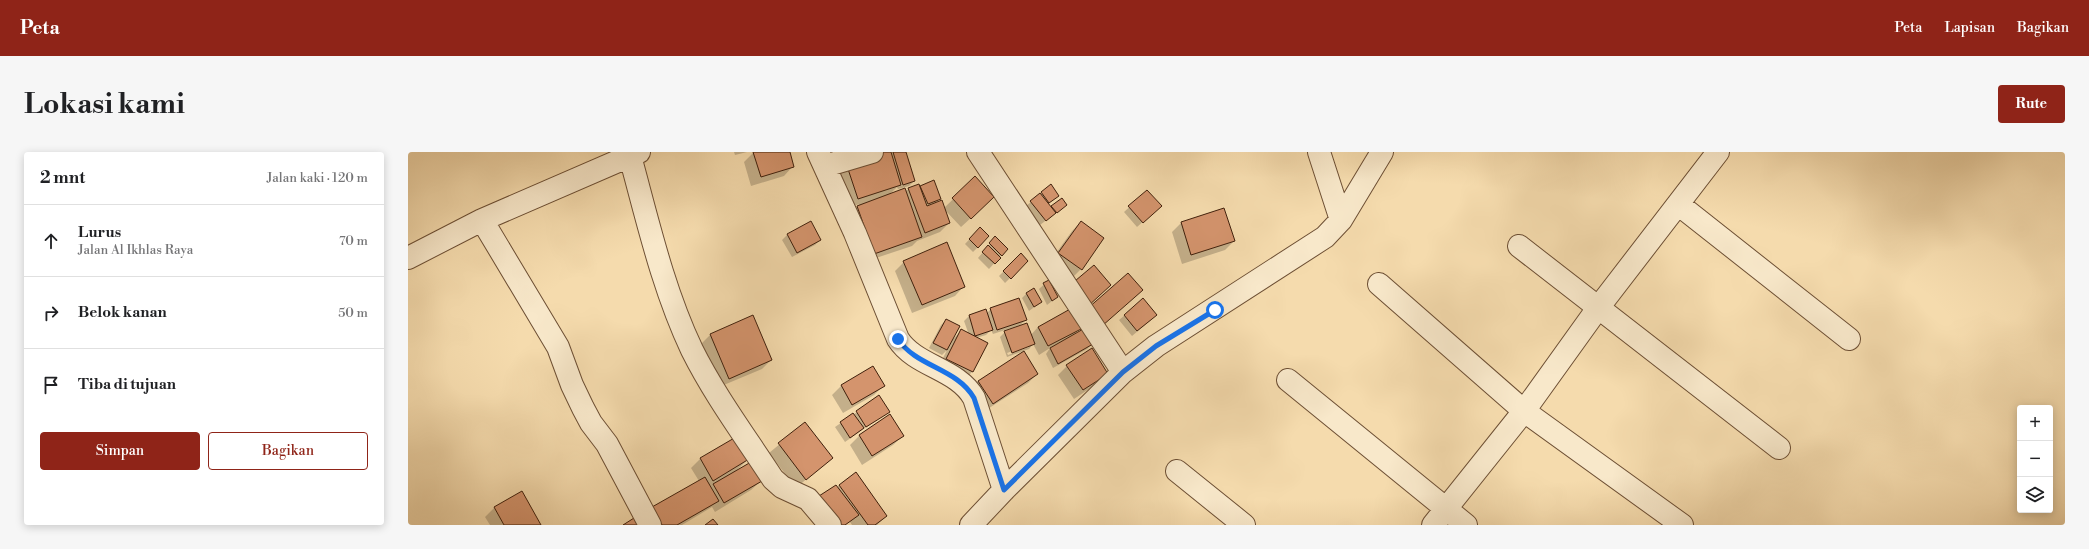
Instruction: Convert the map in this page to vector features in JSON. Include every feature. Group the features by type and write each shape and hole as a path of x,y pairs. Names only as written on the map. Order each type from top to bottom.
{"street":[{"path":"872,152 822,159 855,233 898,339 909,352 960,380 969,389 974,398 1004,490"},
{"path":"978,152 1123,372"},
{"path":"1319,152 1341,220"},
{"path":"971,525 1004,490 1123,372 1156,346 1311,248 1325,237 1341,220 1382,152"},
{"path":"1438,517 1524,411 1598,308 1718,152"},
{"path":"408,258 482,220 634,154 660,266 675,311 693,350 720,401 773,479 782,487 808,499 830,525"},
{"path":"1678,204 1849,339"},
{"path":"482,220 558,347 572,385 583,408 591,423 606,444 650,525"},
{"path":"1519,246 1779,448"},
{"path":"1379,284 1524,411 1682,525"},
{"path":"1288,380 1438,517 1466,525"},
{"path":"1177,471 1244,525"}],"building":[{"path":"753,152 790,152 794,167 761,177"},
{"path":"882,152 891,152 901,185 858,199 846,163"},
{"path":"893,152 906,152 915,181 903,185"},
{"path":"975,176 994,197 971,219 952,198"},
{"path":"934,180 941,199 928,204 920,186"},
{"path":"919,184 927,206 942,200 950,223 925,233 908,188"},
{"path":"1051,184 1059,196 1049,203 1041,192"},
{"path":"905,188 922,237 874,254 857,206"},
{"path":"1147,190 1162,206 1143,223 1128,206"},
{"path":"1040,193 1056,213 1046,221 1030,201"},
{"path":"1062,198 1067,205 1057,213 1051,206"},
{"path":"1224,208 1235,241 1191,255 1181,222"},
{"path":"811,221 821,240 797,253 787,234"},
{"path":"1081,221 1104,238 1082,270 1058,253"},
{"path":"980,227 989,236 978,248 969,239"},
{"path":"995,236 1008,249 1002,256 989,243"},
{"path":"947,242 965,287 922,305 903,261"},
{"path":"988,245 1001,258 995,264 982,252"},
{"path":"1021,253 1028,261 1011,279 1003,271"},
{"path":"1094,265 1111,285 1087,307 1069,286"},
{"path":"1128,273 1143,290 1102,326 1087,309"},
{"path":"1049,280 1058,297 1052,301 1043,283"},
{"path":"1034,288 1042,302 1034,307 1026,293"},
{"path":"1019,298 1027,320 997,330 990,308"},
{"path":"1143,298 1157,315 1137,331 1124,315"},
{"path":"1072,308 1083,328 1048,346 1038,327"},
{"path":"986,309 993,330 975,336 969,315"},
{"path":"753,315 772,360 729,379 710,334"},
{"path":"946,319 960,326 947,350 933,343"},
{"path":"1027,323 1035,344 1012,353 1004,331"},
{"path":"1085,328 1093,344 1058,364 1050,348"},
{"path":"961,329 988,343 973,372 946,359"},
{"path":"1092,348 1108,374 1083,390 1066,365"},
{"path":"1024,351 1038,374 993,404 978,381"},
{"path":"873,366 885,386 852,405 841,385"},
{"path":"879,395 890,412 866,427 856,411"},
{"path":"853,413 864,428 850,438 840,422"},
{"path":"890,414 904,436 872,456 859,435"},
{"path":"805,422 833,458 806,480 778,443"},
{"path":"736,437 749,459 713,481 700,458"},
{"path":"751,462 762,481 724,503 713,484"},
{"path":"856,472 887,516 875,525 868,525 839,485"},
{"path":"705,477 719,501 677,525 662,525 652,507"},
{"path":"836,485 859,515 845,525 841,525 819,496"},
{"path":"522,491 541,525 504,525 494,507"},
{"path":"634,518 638,525 623,525"},
{"path":"713,519 718,525 705,525"}],"route":[{"path":"898,339 903,347 909,352 960,380 969,389 974,398 1004,490 1123,372 1156,346 1215,310"}]}
